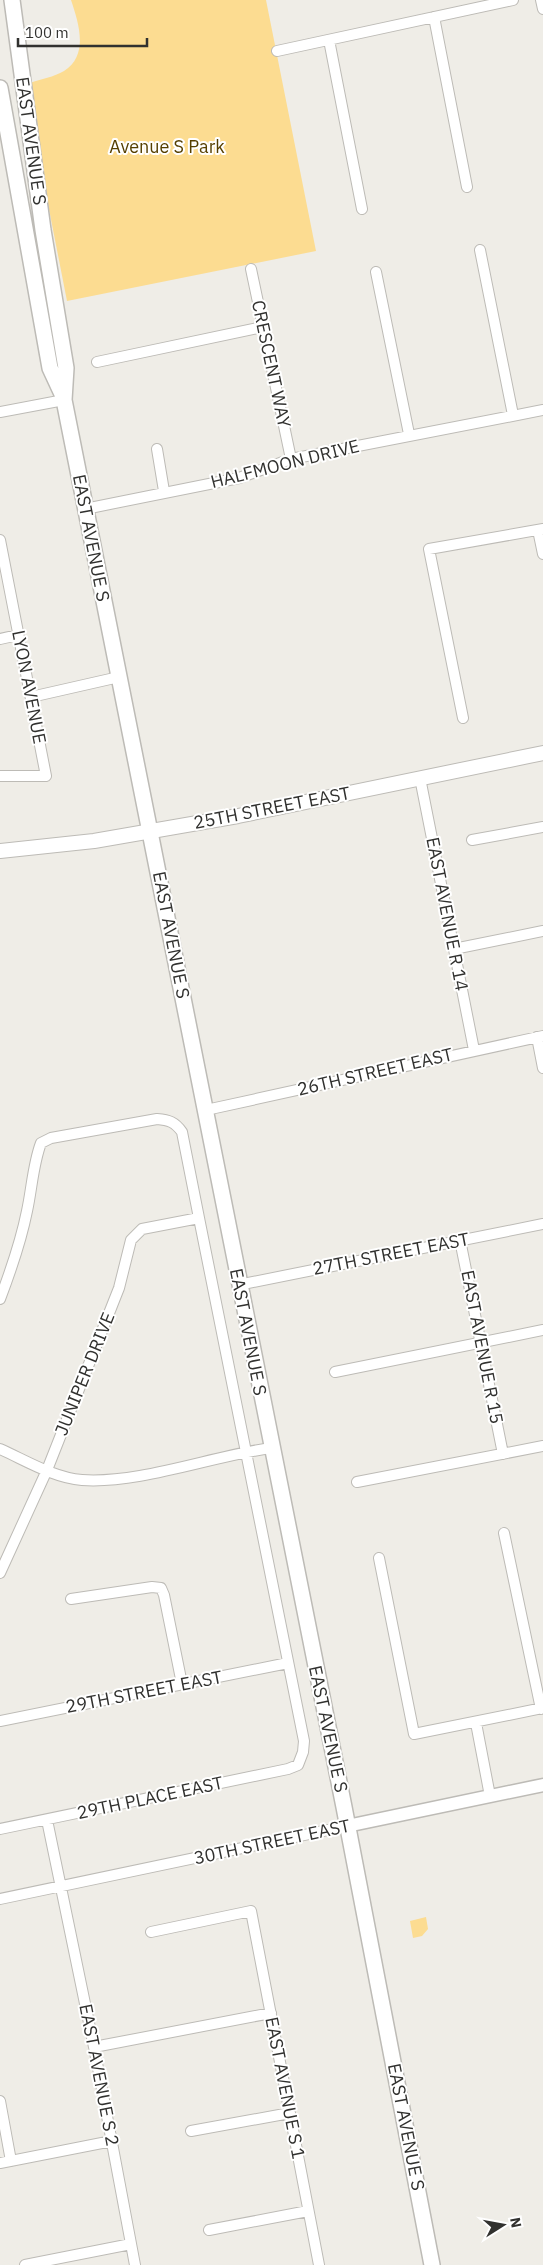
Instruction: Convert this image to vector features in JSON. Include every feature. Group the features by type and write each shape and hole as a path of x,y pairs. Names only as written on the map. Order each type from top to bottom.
{"main road":[{"name":"EAST AVENUE S","path":"12,0 43,230 66,368 64,400"},
{"name":"EAST AVENUE S","path":"0,88 50,368 64,400 86,509 206,1110 238,1285 347,1826 432,2265"},
{"name":"25TH STREET EAST","path":"0,851 85,842 238,816 543,753"}],"street":[{"path":"276,51 513,0"},
{"path":"541,0 543,10"},
{"path":"434,17 467,187"},
{"path":"329,40 362,209"},
{"path":"480,250 513,415"},
{"name":"CRESCENT WAY","path":"251,269 291,459"},
{"path":"376,272 409,434"},
{"path":"97,362 263,327"},
{"path":"0,412 64,400"},
{"name":"HALFMOON DRIVE","path":"86,509 164,491 239,478 291,459 409,434 543,410"},
{"path":"157,449 164,491"},
{"path":"463,718 429,549 541,529 543,554"},
{"name":"LYON AVENUE","path":"0,540 46,776 0,776"},
{"path":"0,639 18,635"},
{"path":"31,697 119,677"},
{"name":"EAST AVENUE R 14","path":"420,778 474,1050"},
{"path":"472,840 543,827"},
{"path":"454,948 543,931"},
{"path":"540,1036 543,1068"},
{"name":"26TH STREET EAST","path":"206,1110 540,1036"},
{"name":"EAST AVENUE S","path":"0,1299 19,1242 35,1175 35,1159 40,1143 51,1138 157,1119 171,1121 182,1132 304,1741 303,1752 298,1764"},
{"name":"JUNIPER DRIVE","path":"0,1573 47,1470 119,1288 131,1240 142,1229 199,1218"},
{"name":"27TH STREET EAST","path":"238,1285 543,1224"},
{"name":"EAST AVENUE R 15","path":"460,1240 503,1454"},
{"path":"335,1372 543,1330"},
{"path":"357,1482 543,1446"},
{"path":"0,1448 47,1470 81,1480 101,1480 151,1473 245,1451 271,1448"},
{"path":"379,1558 414,1734 476,1723 542,1708 504,1533"},
{"path":"71,1599 152,1586 161,1588 182,1684"},
{"name":"29TH STREET EAST","path":"0,1721 288,1663"},
{"path":"476,1723 490,1796"},
{"name":"29TH PLACE EAST","path":"0,1829 288,1769 298,1764"},
{"name":"30TH STREET EAST","path":"0,1899 543,1785"},
{"name":"EAST AVENUE S 2","path":"47,1820 94,2046 135,2265"},
{"name":"EAST AVENUE S 1","path":"151,1932 251,1911 319,2265"},
{"path":"94,2046 270,2013"},
{"path":"0,2101 11,2161"},
{"path":"191,2132 290,2113"},
{"path":"0,2163 112,2141"},
{"path":"209,2230 308,2211"},
{"path":"25,2265 131,2244"}],"green space":[{"name":"Avenue S Park","path":"71,0 266,0 316,251 67,301 48,204 30,83 64,71 77,57 80,38"},
{"path":"426,1917 428,1929 422,1936 413,1938 410,1921"}]}
